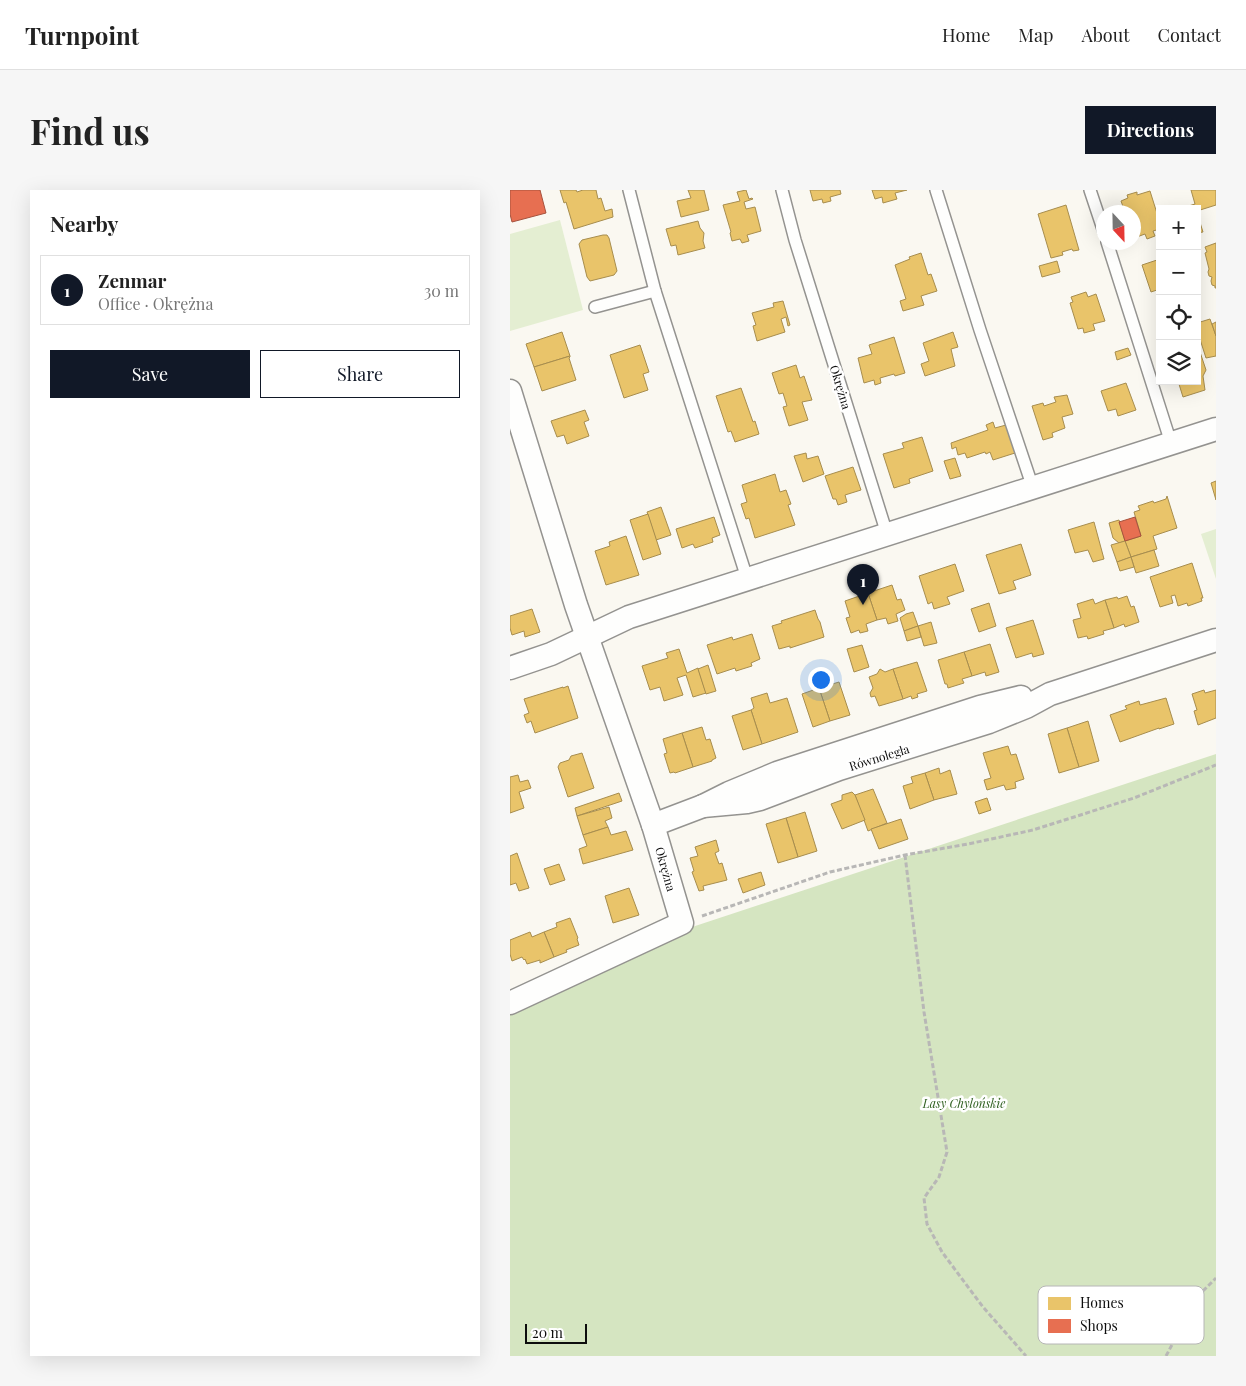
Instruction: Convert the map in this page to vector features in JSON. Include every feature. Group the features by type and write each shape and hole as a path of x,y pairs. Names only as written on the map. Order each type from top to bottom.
{"street":[{"name":"Okrężna","path":"510,391 576,605 654,825 682,923"},
{"path":"510,668 551,654 630,617 1216,429"},
{"name":"Równoległa","path":"654,825 704,806 760,799 839,770 989,722 1026,707 1050,694 1216,640"},
{"path":"510,1003 682,923"}],"lane":[{"path":"629,190 655,291 747,578"},
{"name":"Okrężna","path":"782,190 887,534"},
{"path":"936,190 1033,488"},
{"path":"1090,190 1096,208"},
{"path":"1110,250 1171,443"},
{"path":"595,307 655,291"}],"path":[{"path":"682,923 830,872 1033,830 1134,798 1216,764"},
{"path":"905,855 924,1012 947,1152 939,1176 924,1198 927,1224 942,1252 983,1307 1026,1356"},
{"path":"1204,1290 1216,1278"},
{"path":"1166,1356 1172,1344"}],"green space":[{"path":"560,220 583,310 510,331 510,234"},
{"path":"1216,529 1216,579 1201,534"},
{"name":"Lasy Chylońskie","path":"1216,754 1216,1356 510,1356 510,1010 674,933"}],"building: Homes":[{"path":"560,190 576,190 577,192 596,190 598,199 601,198 605,211 612,209 613,217 574,229 566,202 564,203"},
{"path":"688,190 704,190 709,210 681,217 677,201 691,198"},
{"path":"746,190 749,199 753,199 744,202 746,209 755,207 761,231 747,235 749,241 742,243 740,239 732,241 723,205 740,201 737,192"},
{"path":"810,190 840,190 841,194 830,197 831,201 823,203 822,199 813,201"},
{"path":"872,190 907,190 895,193 897,199 883,203 882,197 875,199"},
{"path":"1191,190 1216,190 1216,205 1201,210 1201,205 1192,205 1195,204"},
{"path":"1150,191 1156,210 1156,230 1153,231 1155,236 1147,239 1145,234 1141,235 1141,205 1122,205 1121,201 1128,198 1127,195 1137,192 1137,195"},
{"path":"1066,205 1079,250 1073,251 1072,249 1062,252 1063,255 1051,258 1038,214"},
{"path":"698,221 704,233 703,241 705,248 678,255 676,245 671,246 666,229"},
{"path":"607,235 609,238 617,271 614,275 590,281 587,277 579,244 582,240"},
{"path":"1216,243 1215,288 1212,285 1212,277 1209,276 1208,272 1205,247"},
{"path":"921,253 928,275 931,274 937,291 921,296 924,305 903,311 900,301 906,299 895,265"},
{"path":"1156,260 1156,290 1151,292 1142,265"},
{"path":"1057,261 1060,272 1042,277 1039,266"},
{"path":"1086,292 1088,297 1096,294 1105,321 1093,324 1095,330 1084,333 1083,328 1078,329 1070,303 1073,302 1071,297"},
{"path":"783,301 790,325 788,326 786,317 781,319 785,332 757,341 753,326 756,325 752,313 774,307 773,303"},
{"path":"1210,319 1216,336 1216,356 1206,358 1201,342 1201,322"},
{"path":"1216,322 1216,336 1212,324"},
{"path":"562,332 570,356 534,367 526,344"},
{"path":"953,332 958,347 951,349 955,366 925,376 921,364 929,361 923,343"},
{"path":"894,337 905,373 880,378 881,383 875,385 874,380 864,383 858,358 872,354 869,345"},
{"path":"640,345 649,372 643,374 648,390 624,398 610,355"},
{"path":"1128,348 1131,355 1117,360 1115,352"},
{"path":"1201,355 1206,370 1203,376 1205,390 1183,397 1179,385 1201,385"},
{"path":"570,356 576,380 542,391 534,367"},
{"path":"796,365 800,378 804,376 812,400 802,402 808,420 789,426 783,407 787,406 783,393 779,394 772,373"},
{"path":"1126,383 1136,410 1118,416 1116,409 1108,411 1101,391"},
{"path":"741,388 759,434 735,442 731,431 728,432 716,396"},
{"path":"1067,395 1073,414 1062,417 1065,428 1052,433 1053,437 1043,440 1032,406 1043,403 1044,406 1056,402 1054,397"},
{"path":"585,410 589,420 584,422 589,436 567,444 564,435 557,437 551,421"},
{"path":"993,422 995,428 1006,425 1015,453 993,460 990,452 967,458 965,453 958,455 956,447 952,449 951,443 988,430 986,425"},
{"path":"922,437 933,471 909,479 910,483 894,488 883,454 904,448 902,443"},
{"path":"806,453 807,459 818,456 824,474 803,482 794,456"},
{"path":"955,458 961,476 950,479 944,461"},
{"path":"853,467 861,490 845,495 847,502 838,505 836,499 833,499 825,476"},
{"path":"775,474 780,492 786,490 791,504 788,505 795,525 755,538 749,518 746,519 741,504 747,502 742,485"},
{"path":"1216,481 1216,500 1211,483"},
{"path":"1167,496 1177,528 1153,536 1157,549 1131,557 1125,541 1141,536 1134,512 1140,510 1138,506 1166,499"},
{"path":"661,507 671,535 656,540 647,512"},
{"path":"648,514 661,554 643,560 630,520"},
{"path":"714,517 720,535 712,538 713,542 695,548 693,544 682,548 676,529"},
{"path":"1119,520 1125,541 1119,543 1113,538 1109,523"},
{"path":"1094,522 1104,559 1093,562 1088,550 1075,553 1068,530"},
{"path":"626,536 639,575 606,585 595,551 610,546 609,542"},
{"path":"1125,541 1131,557 1117,562 1111,545"},
{"path":"1021,544 1031,575 1013,581 1016,589 999,594 986,555"},
{"path":"1154,550 1159,566 1136,573 1131,557"},
{"path":"1131,557 1134,567 1120,571 1117,562"},
{"path":"1192,563 1203,598 1201,598 1202,601 1188,606 1187,603 1178,606 1175,595 1171,596 1173,603 1160,607 1150,577"},
{"path":"955,564 964,591 947,597 950,604 934,609 932,602 928,604 919,576"},
{"path":"892,585 897,600 901,599 905,610 896,614 898,621 888,624 886,618 877,620 868,593"},
{"path":"868,593 877,620 866,624 868,631 860,633 859,630 851,633 846,618 850,617 845,601"},
{"path":"1127,596 1131,607 1134,606 1139,622 1125,627 1124,624 1114,628 1105,600"},
{"path":"1093,599 1095,604 1105,600 1114,628 1103,631 1104,634 1088,639 1087,636 1078,638 1073,620 1081,618 1077,604"},
{"path":"989,603 996,626 979,632 971,609"},
{"path":"532,609 540,632 525,637 524,631 512,635 510,616"},
{"path":"815,610 824,637 790,648 790,646 779,649 772,626 782,623 781,621"},
{"path":"913,612 918,626 904,631 900,618"},
{"path":"1033,620 1044,654 1033,657 1032,653 1016,658 1006,628"},
{"path":"931,622 937,643 924,646 918,626"},
{"path":"918,626 921,637 907,641 904,631"},
{"path":"752,634 760,659 751,663 752,666 736,671 735,668 717,674 707,645 732,637 733,640"},
{"path":"990,644 999,672 986,676 985,672 972,676 964,652"},
{"path":"862,645 869,667 854,672 847,649"},
{"path":"679,649 687,673 698,668 706,693 693,697 686,675 677,678 683,695 664,701 660,687 650,690 642,666 668,658 666,653"},
{"path":"964,652 972,676 962,679 964,683 948,688 938,660"},
{"path":"917,662 927,691 917,694 918,697 912,699 911,696 903,699 893,669"},
{"path":"708,665 716,691 706,694 698,669"},
{"path":"880,669 885,672 893,669 903,699 879,706 875,696 871,697 870,693 873,688 869,677 877,674"},
{"path":"839,682 850,715 830,721 819,688"},
{"path":"568,686 578,718 535,733 531,721 527,723 524,715 529,713 524,699"},
{"path":"819,688 830,721 813,727 802,694"},
{"path":"1204,690 1205,693 1216,690 1216,718 1198,725 1194,711 1197,710 1192,694"},
{"path":"767,693 770,703 787,698 798,732 762,744 751,710 754,708 751,698"},
{"path":"1166,698 1174,724 1120,742 1110,715 1127,709 1125,706 1139,701 1140,705"},
{"path":"751,710 762,744 743,750 732,716"},
{"path":"1088,721 1099,761 1079,767 1067,728"},
{"path":"702,727 706,740 710,739 716,758 693,767 682,733"},
{"path":"1067,728 1079,767 1059,773 1048,734"},
{"path":"682,733 693,767 670,773 664,754 667,753 663,739"},
{"path":"1008,746 1011,755 1016,754 1024,779 1015,782 1016,788 1006,790 1004,785 987,790 984,780 991,778 983,753"},
{"path":"582,753 594,788 568,797 558,767 560,763 569,760 571,756"},
{"path":"939,768 940,774 950,770 957,794 934,800 925,773"},
{"path":"925,773 934,800 910,809 903,786 913,783 911,777"},
{"path":"518,775 520,782 528,780 531,788 519,792 524,808 510,813 510,777"},
{"path":"873,789 887,823 868,831 855,795"},
{"path":"852,792 865,820 842,829 831,804 842,800 842,795"},
{"path":"619,793 622,801 577,816 575,808"},
{"path":"987,798 991,810 979,814 975,802"},
{"path":"609,807 612,818 605,821 608,827 583,835 577,816"},
{"path":"805,812 817,851 798,857 786,818"},
{"path":"786,818 798,857 778,863 766,824"},
{"path":"901,819 908,839 879,849 871,829"},
{"path":"608,827 611,835 626,831 633,850 583,864 579,849 587,846 583,835"},
{"path":"716,840 719,851 715,853 719,864 722,863 727,880 703,886 704,890 699,891 692,872 694,871 690,858 698,856 695,847"},
{"path":"517,853 529,888 519,891 516,883 510,885 510,856"},
{"path":"559,864 565,880 550,885 544,869"},
{"path":"761,872 765,885 743,893 738,879"},
{"path":"629,888 639,915 613,923 605,896"},
{"path":"570,918 579,945 554,957 544,932 557,927 556,923"},
{"path":"530,932 532,937 544,932 554,957 540,963 540,960 527,964 522,957 512,961 510,940"}],"building: Shops":[{"path":"510,190 540,190 546,213 512,222"},
{"path":"1135,517 1141,536 1125,541 1119,522"}],"place":[{"name":"Zenmar","path":"863,605"}]}
